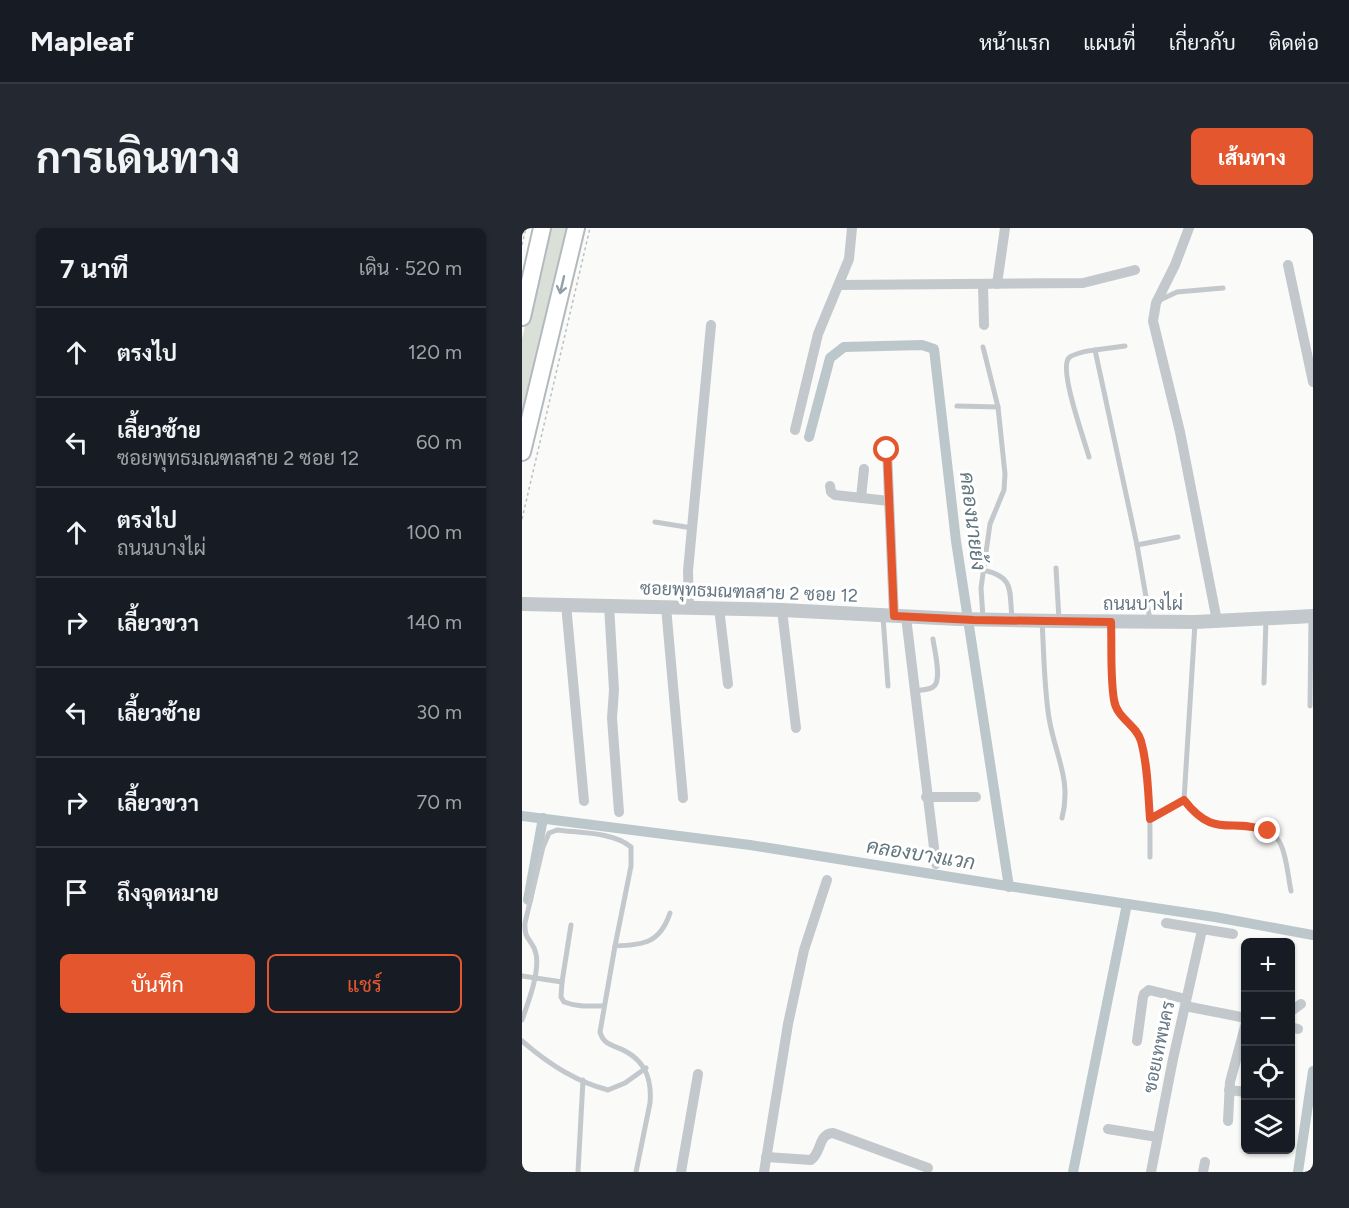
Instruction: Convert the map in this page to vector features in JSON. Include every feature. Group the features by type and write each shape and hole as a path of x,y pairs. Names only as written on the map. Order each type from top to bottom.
{"main road":[{"path":"522,317 526,282 542,228"},
{"path":"522,452 576,228"}],"street":[{"path":"795,430 818,334 849,259 852,228"},
{"path":"998,284 1005,228"},
{"path":"1189,228 1175,265 1156,303 1153,321 1180,432 1217,621"},
{"path":"1288,265 1313,382"},
{"path":"839,285 1083,283 1135,270"},
{"path":"983,284 984,326"},
{"path":"689,608 688,571 711,325"},
{"path":"887,450 894,616 914,691 936,864"},
{"path":"861,498 864,469"},
{"path":"830,486 831,492 835,495 889,501"},
{"name":"ซอยพุทธมณฑลสาย 2 ซอย 12","path":"522,603 782,610 978,620"},
{"path":"566,604 584,801"},
{"path":"609,605 614,690 612,718 619,812"},
{"path":"666,607 683,798"},
{"path":"719,608 728,684"},
{"path":"782,610 796,728"},
{"name":"ถนนบางไผ่","path":"978,620 1195,622 1312,616"},
{"path":"926,797 976,797"},
{"path":"764,1172 799,971 826,880"},
{"path":"1166,922 1233,934"},
{"name":"ซอยเทพนคร","path":"1151,1172 1202,930"},
{"path":"1137,1041 1143,997 1149,990 1185,1003 1241,1017"},
{"path":"1295,1008 1301,1004"},
{"path":"1228,1120 1228,1090 1241,1039"},
{"path":"681,1172 698,1074"},
{"path":"1228,1090 1241,1092"},
{"path":"1108,1129 1158,1137"},
{"path":"766,1157 811,1160 816,1156 823,1137 827,1133 832,1133 928,1168"}],"lane":[{"path":"1156,303 1177,292 1223,288"},
{"path":"1089,457 1065,375 1068,359 1095,350 1125,346"},
{"path":"978,620 990,524 1004,490 1005,474 998,407 983,347"},
{"path":"1095,350 1137,545 1151,622"},
{"path":"957,406 998,407"},
{"path":"655,522 693,528"},
{"path":"1137,545 1178,537"},
{"path":"1056,568 1060,621"},
{"path":"984,570 1005,577 1009,587 1012,620"},
{"path":"888,686 894,616"},
{"path":"1310,706 1312,616"},
{"path":"1264,683 1266,617"},
{"path":"1042,621 1049,716 1066,784 1062,818"},
{"path":"1111,622 1114,700 1118,712 1137,731 1141,741 1150,819 1150,857"},
{"path":"1195,622 1184,800 1203,821 1221,826 1257,827 1277,837 1282,846 1290,891"},
{"path":"914,691 937,684 933,639"},
{"path":"1150,819 1184,800"},
{"path":"522,1020 530,999 536,951 525,934 525,923 545,839 549,833 557,830 612,837 624,841 631,847 631,866 600,1032 602,1039 608,1044 626,1051 646,1068 651,1092 650,1103 636,1172"},
{"path":"934,853 961,857"},
{"path":"615,946 652,940 660,932 670,913"},
{"path":"571,925 561,997 564,1002 582,1006 604,1006"},
{"path":"522,976 562,982"},
{"path":"522,1041 554,1066 608,1090 625,1083 646,1068"},
{"path":"578,1172 583,1080"}],"path":[{"path":"522,245 526,228"},
{"path":"522,519 590,228"}],"shaded area":[{"path":"548,228 570,228 522,433 522,339"}],"waterway":[{"name":"คลองนายย้ง","path":"809,437 830,358 844,347 922,345 934,349 956,541 1009,887"},
{"name":"คลองบางแวก","path":"522,816 750,845 1215,917 1313,935"},
{"path":"528,900 543,818"},
{"path":"1073,1172 1127,904"},
{"path":"1298,1172 1313,1071"}],"route":[{"path":"887,450 894,616 1111,622 1114,700 1118,712 1137,731 1141,741 1150,819 1184,800 1203,821 1221,826 1257,827 1268,831"}]}
